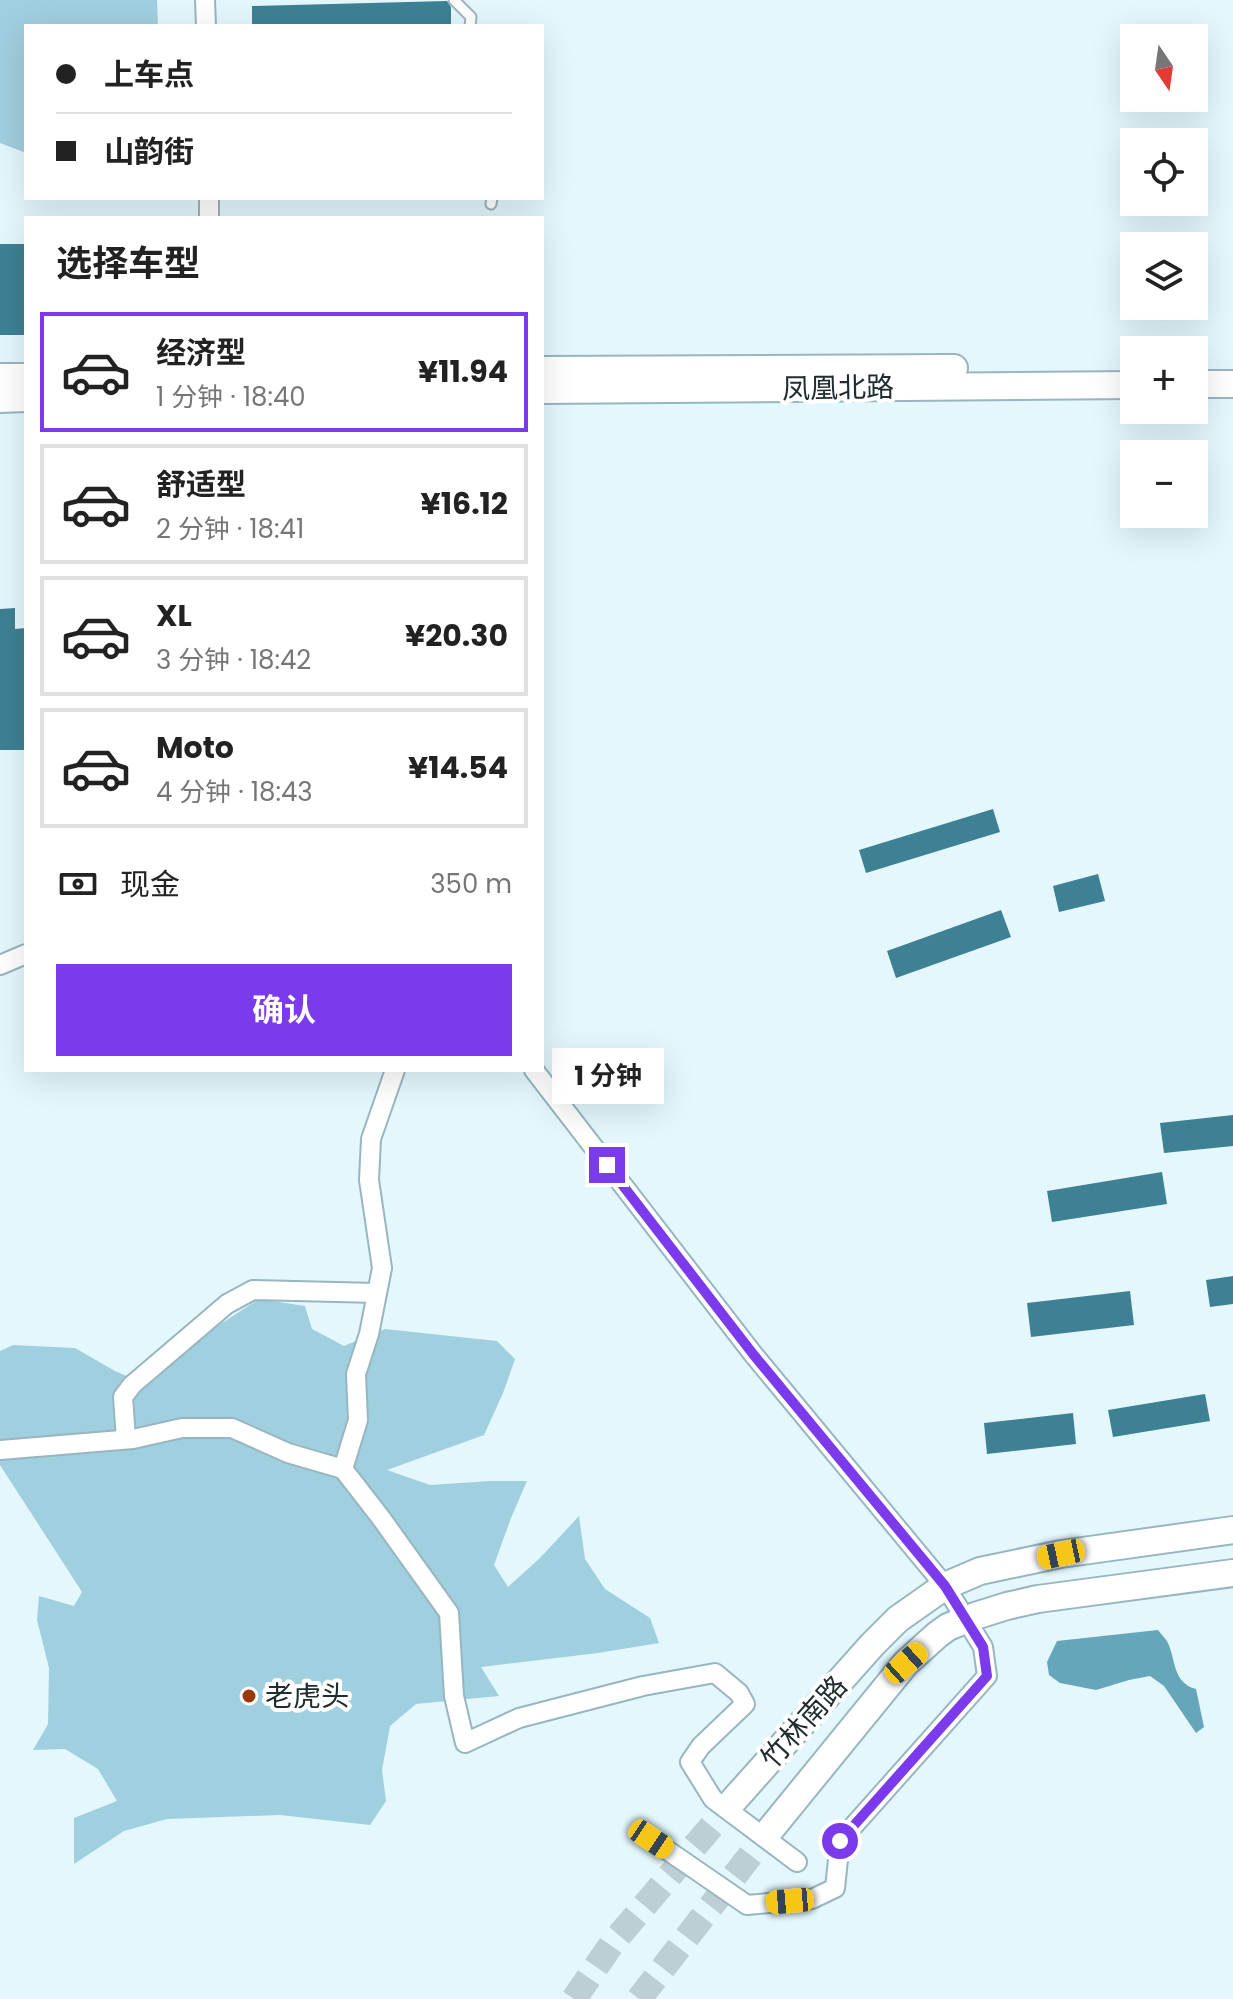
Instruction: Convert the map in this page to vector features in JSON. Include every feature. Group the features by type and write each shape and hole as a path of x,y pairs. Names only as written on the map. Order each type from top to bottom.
{"street":[{"path":"205,0 206,24"},
{"path":"1208,367 1233,367"},
{"name":"凤凰北路","path":"544,370 1120,368"},
{"path":"0,377 24,377"},
{"path":"1208,384 1233,384"},
{"name":"凤凰北路","path":"544,390 1120,385"},
{"path":"0,399 24,398"},
{"path":"0,965 24,955"},
{"path":"343,1469 358,1420 356,1374 369,1334 382,1268 369,1180 371,1139 394,1072"},
{"path":"536,1072 753,1354 945,1586 983,1647 987,1676 840,1841 835,1888 812,1899 747,1905 651,1839"},
{"path":"126,1439 123,1397 132,1385 227,1304 253,1290 377,1293"},
{"path":"0,1450 126,1439 182,1428 232,1428 288,1453 343,1469 449,1613 454,1696 465,1743 519,1718 643,1686 715,1673 739,1693 745,1704 701,1746 690,1762 713,1799 797,1862"},
{"name":"竹林南路","path":"733,1801 881,1636 898,1619 945,1586 980,1571 1061,1554 1233,1530"},
{"name":"竹林南路","path":"770,1830 906,1663 948,1627 1007,1606 1038,1599 1233,1573"}],"lane":[{"path":"454,0 471,17 470,24"}],"shaded area":[{"path":"0,0 157,0 158,24 24,24 24,152 0,143"},
{"path":"259,1299 305,1306 312,1329 344,1346 385,1329 497,1341 515,1359 484,1435 387,1470 430,1485 527,1481 494,1565 508,1587 579,1516 585,1559 605,1589 650,1618 659,1643 481,1667 499,1696 416,1704 390,1726 382,1770 386,1801 370,1825 280,1815 167,1819 124,1831 74,1864 74,1818 117,1801 98,1769 65,1749 33,1750 48,1724 49,1668 37,1620 39,1596 74,1606 82,1592 0,1465 0,1351 13,1345 75,1348 143,1383 191,1343"},
{"path":"1158,1630 1167,1641 1179,1676 1188,1686 1196,1689 1204,1727 1196,1733 1164,1686 1150,1676 1096,1690 1060,1683 1049,1675 1047,1662 1057,1641"}],"building":[{"path":"447,1 451,7 451,24 252,24 252,6"},
{"path":"0,244 24,244 24,335 0,335"},
{"path":"15,608 15,629 24,628 24,750 0,750 0,609"},
{"path":"993,809 1000,832 866,873 859,850"},
{"path":"1098,874 1105,901 1059,912 1053,886"},
{"path":"1001,910 1011,937 896,978 887,951"},
{"path":"1233,1115 1233,1146 1164,1153 1160,1123"},
{"path":"1162,1172 1167,1204 1052,1222 1047,1191"},
{"path":"1233,1276 1233,1304 1210,1307 1206,1280"},
{"path":"1130,1291 1134,1325 1031,1337 1027,1303"},
{"path":"1205,1394 1210,1421 1113,1437 1108,1410"},
{"path":"1073,1413 1076,1444 987,1454 984,1423"}],"tunnel":[{"path":"574,1999 611,1945 733,1801"},
{"path":"639,1999 770,1830"}],"place":[{"name":"老虎头","path":"249,1696"}],"route":[{"path":"607,1165 753,1354 945,1586 983,1647 987,1676 840,1841"}]}
